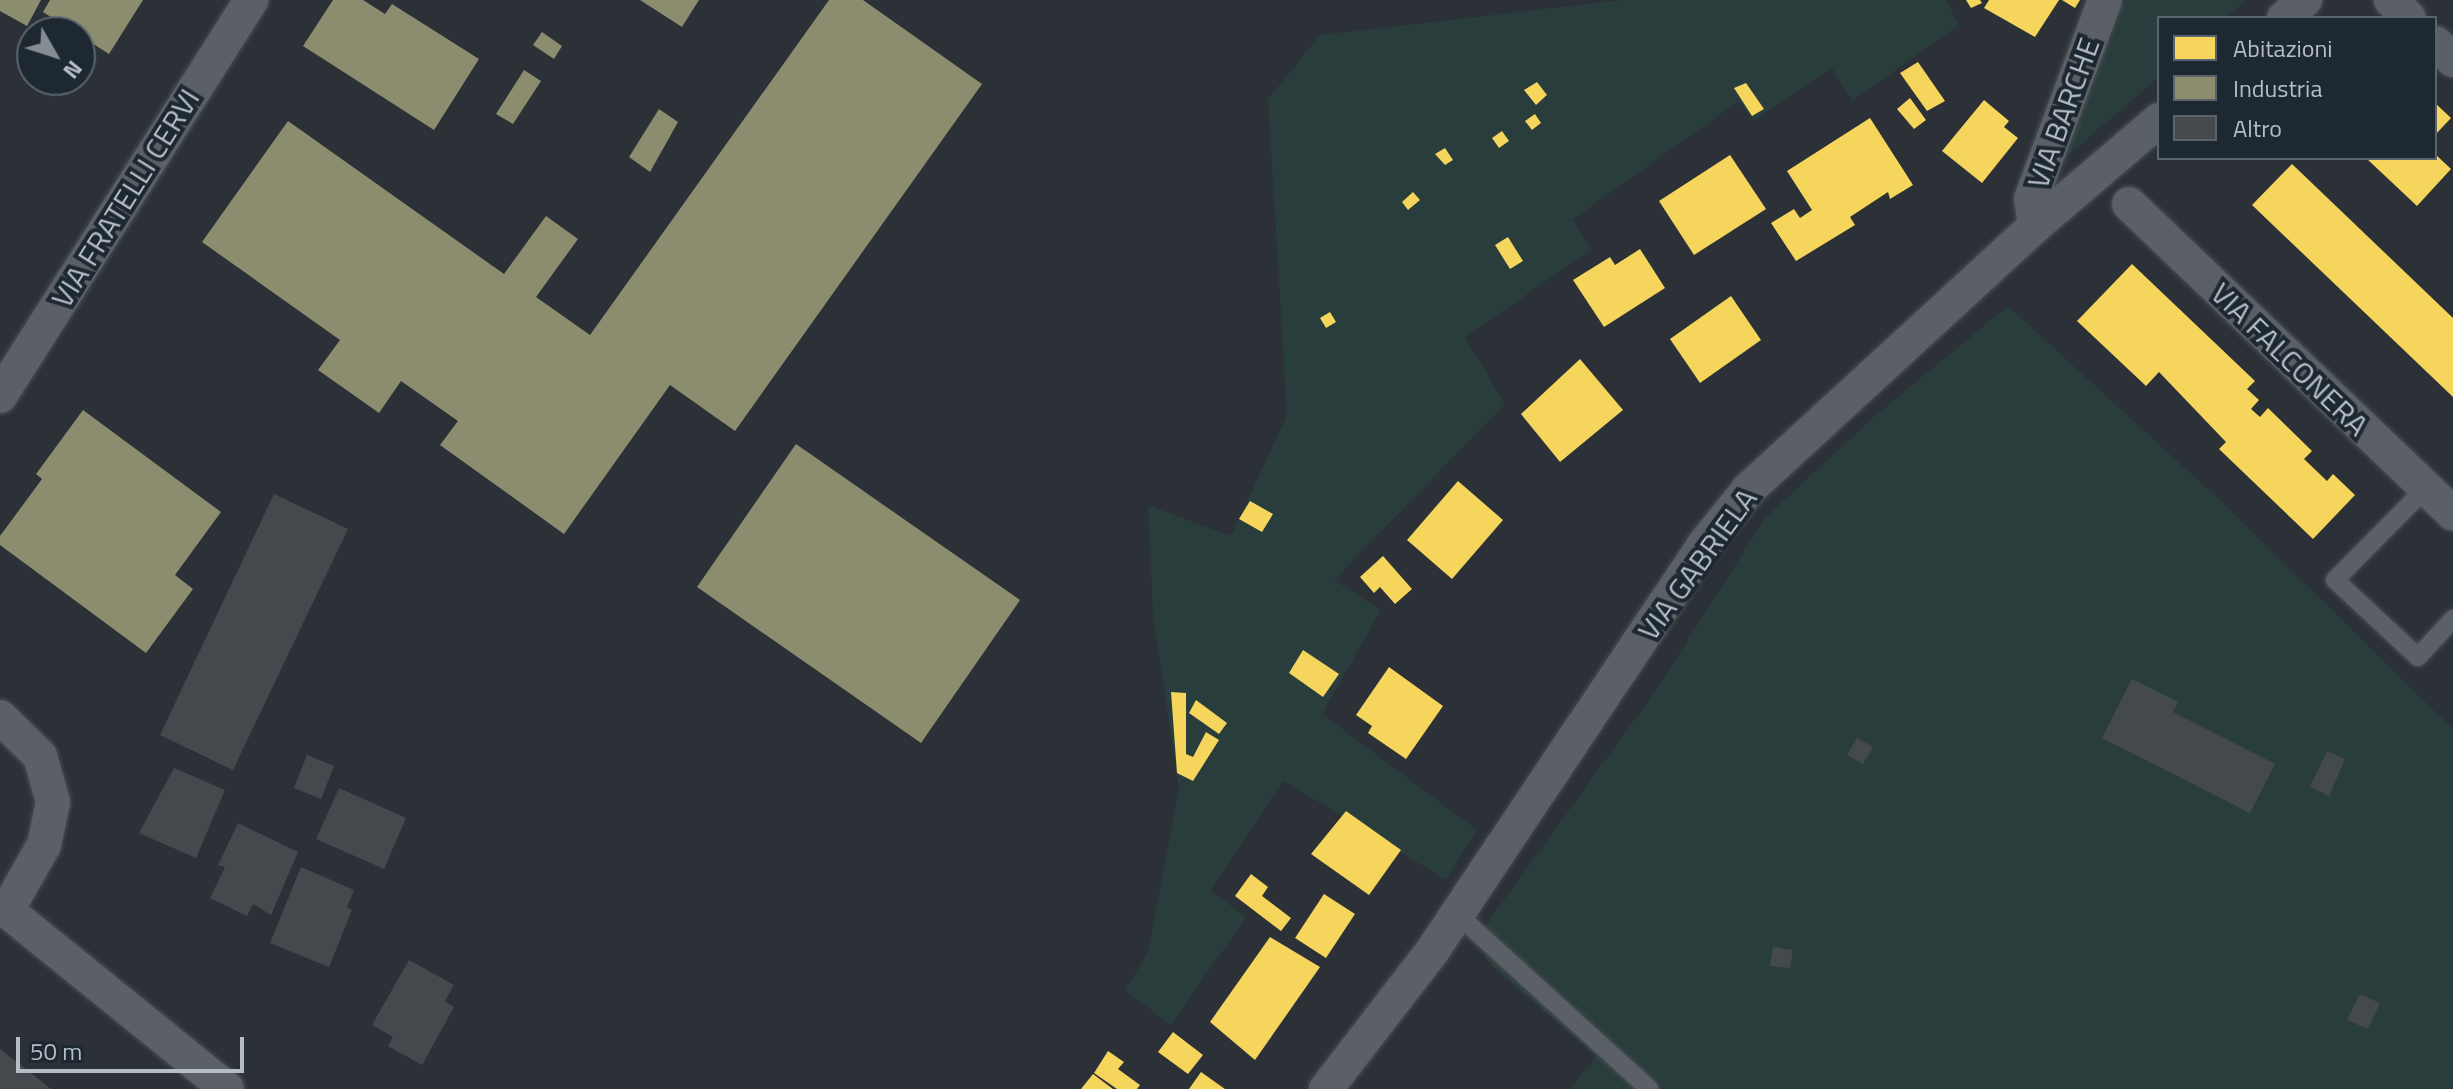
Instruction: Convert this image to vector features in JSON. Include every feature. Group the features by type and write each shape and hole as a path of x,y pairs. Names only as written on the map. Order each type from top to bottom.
{"street":[{"name":"VIA FRATELLI CERVI","path":"0,396 251,0"},
{"name":"VIA BARCHE","path":"2035,226 2031,199 2105,0"},
{"path":"2286,16 2305,0"},
{"path":"2391,0 2407,16"},
{"path":"2437,45 2453,60"},
{"name":"VIA GABRIELA","path":"1326,1089 1457,914 1703,546 1749,489 2035,226 2157,122"},
{"name":"VIA FALCONERA","path":"2129,204 2453,514"},
{"path":"0,717 40,756 53,802 44,845 3,908 227,1089"}],"lane":[{"path":"2426,488 2335,580 2418,657 2453,619"},
{"path":"1457,914 1649,1089"}],"green space":[{"path":"1622,0 1946,0 1959,25 1852,101 1832,68 1754,121 1739,101 1572,220 1591,250 1465,337 1505,404 1334,580 1381,610 1322,714 1477,830 1446,880 1283,780 1211,891 1246,917 1171,1025 1125,990 1148,953 1179,788 1153,615 1148,505 1231,536 1287,415 1268,99 1320,35"},
{"path":"2125,0 2247,0 2228,16 2157,16 2157,79 2065,158"},
{"path":"2008,306 2221,501 2453,729 2453,1089 1569,1089 1597,1056 1491,966 1475,940 1656,690 1766,517 1877,414"}],"building: Abitazioni":[{"path":"1966,0 1980,0 1982,3 1971,8"},
{"path":"1989,0 2059,0 2035,37 1984,8"},
{"path":"2062,0 2080,0 2075,8"},
{"path":"1918,62 1945,101 1927,111 1900,73"},
{"path":"1537,82 1547,95 1536,105 1524,90"},
{"path":"1746,83 1764,109 1752,116 1734,88"},
{"path":"1910,98 1926,120 1914,129 1897,109"},
{"path":"1984,100 2009,121 2004,127 2018,138 1982,183 1942,151"},
{"path":"2437,105 2451,118 2437,133"},
{"path":"1535,114 1541,123 1532,130 1525,121"},
{"path":"1870,118 1913,185 1890,199 1888,192 1850,217 1855,225 1796,261 1771,223 1794,209 1800,218 1812,210 1787,171"},
{"path":"1502,131 1509,141 1499,148 1492,138"},
{"path":"1445,148 1453,160 1445,165 1435,154"},
{"path":"1730,155 1766,209 1694,255 1659,201"},
{"path":"2437,156 2451,169 2417,206 2368,160 2437,160"},
{"path":"2292,164 2453,318 2453,397 2252,205"},
{"path":"1413,192 1420,200 1408,210 1402,202"},
{"path":"1508,237 1523,261 1510,269 1495,245"},
{"path":"1640,249 1665,288 1604,327 1573,280 1610,257 1615,265"},
{"path":"2132,264 2255,381 2247,389 2259,400 2251,409 2260,417 2268,408 2312,451 2304,459 2327,481 2333,474 2355,495 2313,539 2219,449 2226,442 2159,372 2146,386 2077,321"},
{"path":"1731,296 1761,340 1700,383 1670,339"},
{"path":"1330,312 1336,322 1326,328 1320,318"},
{"path":"1580,359 1623,410 1560,462 1521,414"},
{"path":"1458,481 1503,520 1452,579 1407,540"},
{"path":"1250,501 1273,514 1262,532 1239,519"},
{"path":"1383,556 1412,589 1395,604 1380,587 1374,593 1360,577"},
{"path":"1303,650 1339,674 1323,697 1289,673"},
{"path":"1389,667 1443,706 1406,759 1368,733 1372,726 1356,715"},
{"path":"1171,692 1186,693 1186,754 1193,757 1206,732 1219,740 1193,781 1177,773"},
{"path":"1196,700 1227,723 1219,734 1189,713"},
{"path":"1346,811 1401,850 1369,895 1311,854"},
{"path":"1251,874 1268,887 1262,896 1291,918 1281,931 1235,896"},
{"path":"1324,894 1355,914 1326,958 1295,938"},
{"path":"1270,937 1320,967 1255,1060 1210,1022"},
{"path":"1173,1032 1203,1055 1188,1074 1158,1052"},
{"path":"1108,1051 1124,1062 1118,1069 1140,1085 1137,1089 1117,1089 1094,1073"},
{"path":"1201,1072 1225,1089 1189,1089"},
{"path":"1093,1074 1113,1089 1081,1089"}],"building: Industria":[{"path":"0,0 41,0 32,16 16,16 16,20 0,11"},
{"path":"50,0 143,0 109,54 96,46 96,16 49,16 43,12"},
{"path":"333,0 363,0 385,14 392,4 479,59 434,130 303,46"},
{"path":"640,0 699,0 682,27"},
{"path":"829,0 863,0 982,84 735,431 670,385 564,534 440,445 458,421 401,381 379,413 318,370 340,340 202,242 288,121 504,274 546,216 578,239 536,297 590,335"},
{"path":"542,32 562,46 554,59 533,45"},
{"path":"524,70 541,81 513,124 496,114"},
{"path":"659,109 678,122 650,172 629,157"},
{"path":"83,410 221,512 175,575 193,589 146,653 0,545 0,536 42,479 36,474"},
{"path":"796,444 1020,600 921,743 697,587"}],"building: Altro":[{"path":"274,494 348,529 233,770 160,735"},
{"path":"2132,679 2178,702 2173,712 2275,764 2250,813 2102,738"},
{"path":"1857,738 1873,747 1863,764 1847,755"},
{"path":"2327,751 2345,759 2329,796 2310,787"},
{"path":"307,755 334,766 321,799 294,788"},
{"path":"174,768 225,790 196,858 139,833"},
{"path":"339,788 406,818 384,869 316,839"},
{"path":"238,823 298,852 271,915 253,904 247,916 210,898 225,867 218,865"},
{"path":"301,867 354,890 347,907 352,910 329,967 270,943"},
{"path":"1773,947 1793,950 1790,968 1770,966"},
{"path":"409,960 454,985 445,1001 454,1007 422,1065 388,1046 393,1037 372,1025"},
{"path":"2360,994 2380,1003 2368,1029 2347,1020"},
{"path":"0,1049 26,1069 51,1089 0,1089"}]}
